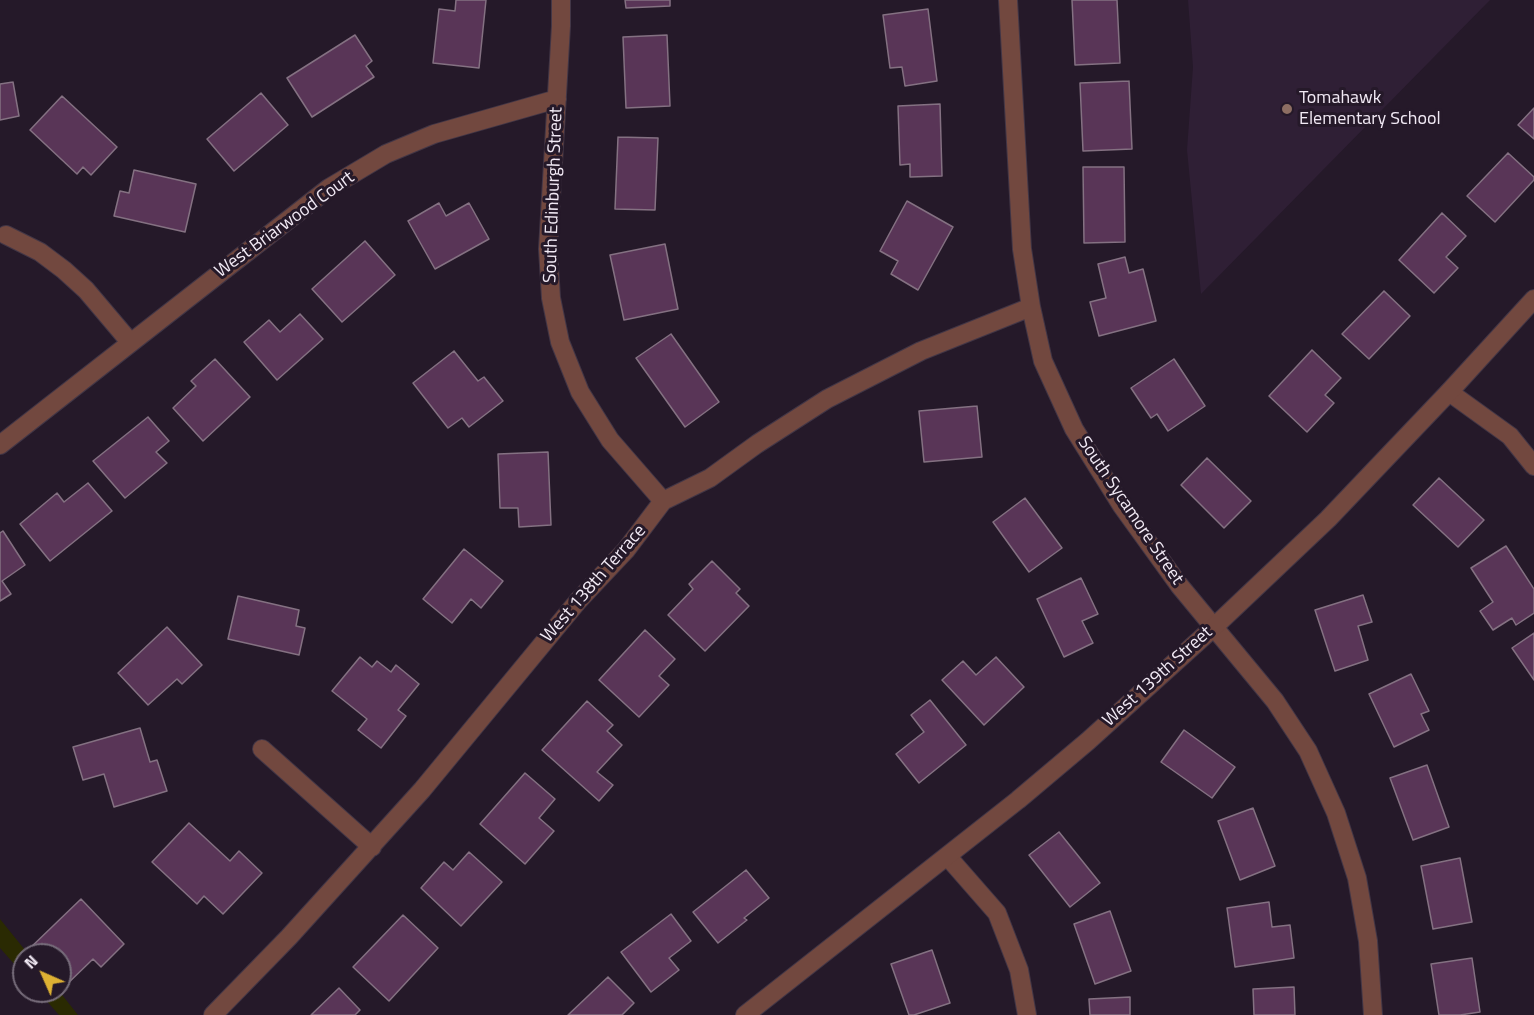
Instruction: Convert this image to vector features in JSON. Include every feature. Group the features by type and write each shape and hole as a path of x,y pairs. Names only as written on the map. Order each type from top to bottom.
{"street":[{"name":"South Edinburgh Street","path":"561,0 548,249 551,298 560,342 580,392 610,440 663,501"},
{"name":"South Sycamore Street","path":"1008,0 1022,249 1030,307 1043,361 1074,429 1122,506 1179,585 1275,701 1308,752 1336,813 1357,878 1368,941 1373,1015"},
{"name":"West Briarwood Court","path":"0,445 328,188 386,154 434,134 557,99"},
{"path":"6,235 40,252 64,270 86,290 130,342"},
{"name":"West 139th Street","path":"745,1015 948,857 1088,741 1214,627 1328,519 1534,299"},
{"name":"West 138th Terrace","path":"213,1015 289,937 422,790 578,601 627,550 663,501 710,478 827,399 921,351 1030,307"},
{"path":"1449,392 1510,436 1534,466"},
{"path":"262,749 372,847"},
{"path":"948,857 997,913 1019,970 1027,1015"}],"shaded area":[{"name":"Tomahawk Elementary School","path":"1188,0 1490,0 1201,294 1187,150 1193,67"},
{"path":"0,919 19,943 12,943 12,962 0,948"},
{"path":"48,1003 68,1003 78,1015 59,1015"}],"building":[{"path":"456,0 486,0 479,68 433,63 439,9 455,11"},
{"path":"625,0 670,0 670,6 626,8"},
{"path":"1072,0 1117,0 1120,63 1075,65"},
{"path":"928,9 937,81 905,86 902,67 890,68 883,15"},
{"path":"355,35 372,61 366,66 374,77 312,117 287,78"},
{"path":"667,35 670,106 626,108 623,37"},
{"path":"1129,81 1132,149 1083,151 1080,83"},
{"path":"13,82 19,116 0,120 0,84"},
{"path":"261,93 288,125 234,171 207,139"},
{"path":"62,96 117,147 91,175 83,167 77,174 30,130"},
{"path":"940,104 942,176 910,177 910,164 900,165 898,106"},
{"path":"1534,108 1534,139 1518,125"},
{"path":"618,137 658,138 655,210 615,209"},
{"path":"1508,153 1534,177 1534,180 1495,222 1467,196"},
{"path":"1083,167 1124,167 1125,242 1084,243"},
{"path":"134,170 196,184 185,232 114,216 120,191 129,193"},
{"path":"907,201 953,227 918,290 891,274 898,261 880,251"},
{"path":"439,203 446,216 469,203 489,239 435,269 408,221"},
{"path":"1442,213 1466,236 1446,257 1458,268 1434,293 1399,260"},
{"path":"365,241 395,275 342,322 312,289"},
{"path":"665,244 678,309 624,320 610,255"},
{"path":"1125,257 1129,273 1143,269 1156,321 1099,336 1090,302 1106,298 1098,264"},
{"path":"1384,291 1410,316 1369,359 1342,334"},
{"path":"300,314 323,339 277,380 244,342 269,320 280,332"},
{"path":"671,334 719,402 685,427 636,358"},
{"path":"1312,350 1341,378 1325,395 1334,403 1307,432 1269,396"},
{"path":"454,351 478,381 484,377 503,401 469,427 462,418 448,428 413,383"},
{"path":"215,359 250,397 203,441 173,408 196,386 191,381"},
{"path":"1174,359 1205,406 1168,431 1157,414 1151,418 1131,388"},
{"path":"977,406 982,457 924,462 919,411"},
{"path":"148,417 169,441 156,452 167,463 125,498 93,461"},
{"path":"548,452 551,525 519,527 518,508 500,508 498,454"},
{"path":"1207,458 1251,501 1224,528 1181,485"},
{"path":"1439,478 1484,520 1458,547 1413,505"},
{"path":"88,483 112,511 50,561 20,524 57,493 64,502"},
{"path":"1025,498 1062,548 1029,572 993,522"},
{"path":"3,531 25,565 2,581 11,594 0,601 0,533"},
{"path":"1506,546 1534,589 1534,613 1516,625 1512,618 1493,630 1480,611 1493,602 1471,568"},
{"path":"464,549 503,581 481,608 471,599 452,623 423,599"},
{"path":"712,561 740,589 736,593 749,606 705,651 668,615 693,589 689,584"},
{"path":"1081,578 1098,614 1082,621 1093,643 1064,657 1037,599"},
{"path":"1363,595 1372,622 1358,626 1368,660 1335,671 1315,610"},
{"path":"238,596 299,610 296,626 305,628 299,655 228,639"},
{"path":"167,627 202,665 182,684 177,679 148,705 118,673"},
{"path":"645,630 675,659 659,676 669,685 639,717 599,680"},
{"path":"1534,633 1534,680 1512,648"},
{"path":"360,657 372,667 377,661 391,672 396,665 419,684 398,710 406,716 381,748 358,730 367,719 332,691"},
{"path":"996,657 1024,687 984,725 942,680 963,661 976,675"},
{"path":"1411,674 1429,711 1421,714 1429,730 1394,747 1369,694"},
{"path":"930,700 966,745 919,783 896,754 924,732 911,715"},
{"path":"587,701 613,725 607,731 622,745 597,772 613,785 599,801 542,750"},
{"path":"140,728 150,762 157,760 167,791 114,807 104,774 83,780 73,747"},
{"path":"1184,730 1235,767 1212,798 1161,762"},
{"path":"1427,765 1449,827 1413,840 1390,778"},
{"path":"525,773 555,799 539,818 554,831 525,864 480,824"},
{"path":"1253,808 1275,866 1240,880 1218,821"},
{"path":"189,823 230,861 239,851 262,873 223,914 204,896 197,904 152,862"},
{"path":"1059,832 1100,883 1070,907 1029,855"},
{"path":"469,852 502,882 461,926 421,888 444,862 453,870"},
{"path":"1460,858 1472,922 1433,929 1421,866"},
{"path":"746,870 769,898 744,918 747,920 718,943 693,912"},
{"path":"81,899 124,944 101,967 93,959 72,979 72,943 35,943"},
{"path":"1269,902 1272,927 1290,925 1294,958 1235,967 1227,908"},
{"path":"1110,911 1131,971 1095,984 1074,924"},
{"path":"671,914 691,941 669,958 679,970 651,992 621,952"},
{"path":"403,915 438,948 389,1001 353,967"},
{"path":"932,950 950,1003 909,1015 891,964"},
{"path":"1472,958 1480,1012 1439,1015 1431,964"},
{"path":"608,977 634,1003 622,1015 568,1015"},
{"path":"1294,987 1295,1015 1254,1015 1253,989"},
{"path":"339,988 360,1010 355,1015 311,1015"},
{"path":"1130,997 1130,1015 1090,1015 1089,999"}],"place":[{"name":"Tomahawk Elementary School","path":"1287,109"}]}
